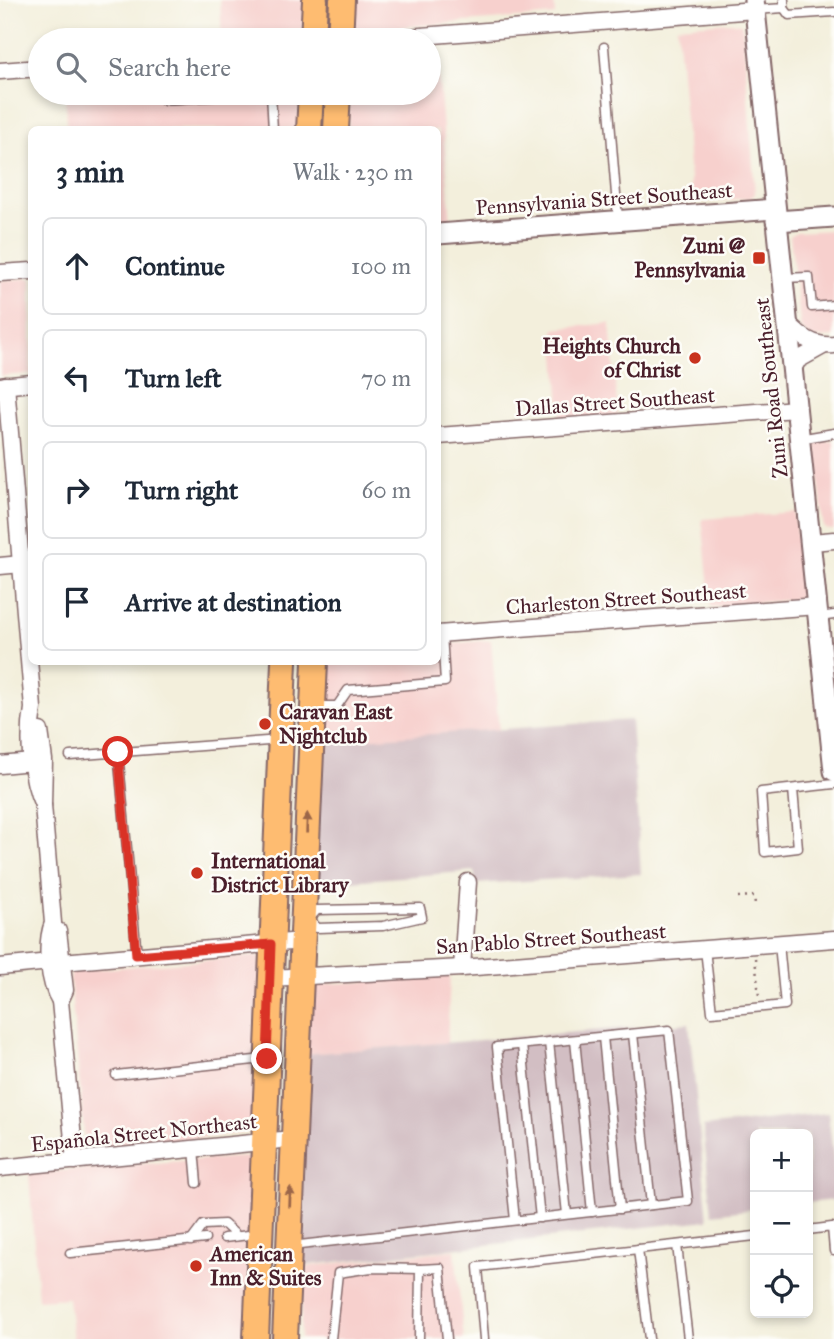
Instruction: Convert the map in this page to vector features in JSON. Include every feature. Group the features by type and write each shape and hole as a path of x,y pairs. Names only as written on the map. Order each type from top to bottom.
{"main road":[{"path":"313,28 314,0"},
{"path":"341,28 342,0"},
{"path":"309,126 310,105"},
{"path":"336,126 337,105"},
{"path":"256,1339 248,1235 263,1142 284,665"},
{"path":"285,1339 315,665"}],"street":[{"path":"441,33 755,5"},
{"name":"Zuni Road Southeast","path":"755,5 799,439 811,542 823,612 833,759"},
{"path":"0,71 28,69"},
{"name":"Pennsylvania Street Southeast","path":"441,234 618,220 775,215 834,217"},
{"path":"0,273 28,271"},
{"path":"787,321 804,339 829,345"},
{"path":"792,370 798,360 829,345"},
{"path":"28,383 3,386 26,563 28,604"},
{"name":"Dallas Street Southeast","path":"441,436 796,409"},
{"path":"811,542 834,540"},
{"path":"0,566 26,563"},
{"name":"Charleston Street Southeast","path":"441,634 823,612"},
{"path":"31,665 32,762 37,792 43,805"},
{"path":"33,708 39,721 44,760 43,805 53,923 58,932 56,962 65,990 60,1001 75,1161"},
{"path":"0,765 32,762"},
{"path":"462,968 468,882"},
{"path":"0,967 271,944 305,926"},
{"name":"San Pablo Street Southeast","path":"270,978 462,968 834,939"},
{"name":"Española Street Northeast","path":"0,1168 292,1139"}],"lane":[{"path":"755,5 784,4 789,15 834,12"},
{"path":"604,47 618,220"},
{"path":"270,105 273,126"},
{"path":"782,278 809,277 812,307 834,305"},
{"path":"799,439 834,433"},
{"path":"312,706 337,706 348,690 445,682 441,644"},
{"path":"70,757 310,738"},
{"path":"118,752 136,955"},
{"path":"793,789 798,848 765,852 761,792 834,784"},
{"path":"421,908 422,917 383,926 305,926 317,910 329,910 421,908"},
{"path":"329,910 330,928"},
{"path":"705,949 712,1012 785,1005 779,944"},
{"path":"288,1247 688,1200 669,1030 497,1047 515,1220"},
{"path":"633,1034 651,1205"},
{"path":"603,1037 620,1209"},
{"path":"575,1040 592,1212"},
{"path":"549,1042 568,1214"},
{"path":"522,1045 540,1217"},
{"path":"116,1075 267,1059"},
{"path":"194,1149 197,1183"},
{"path":"191,1241 203,1225 225,1224 248,1235"},
{"path":"813,1229 832,1227 834,1251"},
{"path":"224,1238 248,1235"},
{"path":"484,1339 478,1267 750,1237"},
{"path":"70,1253 205,1239"},
{"path":"677,1245 688,1339"},
{"path":"638,1249 649,1339"},
{"path":"331,1339 338,1273 371,1268 440,1269 447,1339"},
{"path":"419,1339 420,1269"}],"path":[{"path":"738,897 754,895 755,904 758,906"},
{"path":"755,958 760,1000"}],"shaded area":[{"path":"220,0 305,0 303,28 221,28"},
{"path":"354,0 554,0 555,15 388,28 353,27"},
{"path":"731,22 741,24 743,30 755,194 750,198 692,202 677,26"},
{"path":"66,105 300,105 299,126 67,126"},
{"path":"349,105 441,105 451,222 441,223 441,126 348,126"},
{"path":"834,230 834,337 812,338 801,330 790,236 796,232"},
{"path":"28,278 28,374 0,376 0,280"},
{"path":"610,323 618,415 561,421 554,329"},
{"path":"834,441 834,530 831,530 824,528 815,442"},
{"path":"795,512 801,593 797,599 711,607 702,519"},
{"path":"491,640 499,731 321,742 325,665 441,665 441,645"},
{"path":"631,720 641,874 476,884 474,871 315,884 321,742"},
{"path":"258,956 263,960 253,1132 88,1148 85,1143 71,974 76,971"},
{"path":"450,976 447,1043 307,1054 310,989 313,985"},
{"path":"689,1023 708,1220 299,1266 307,1054"},
{"path":"828,1113 834,1162 834,1200 813,1202 813,1129 750,1129 750,1210 712,1214 703,1127"},
{"path":"252,1158 246,1333 200,1339 73,1339 68,1298 38,1300 29,1174"},
{"path":"455,1250 464,1339 300,1339 304,1269 311,1266"}],"place":[{"name":"Zuni @ Pennsylvania","path":"759,258"},
{"name":"Heights Church of Christ","path":"695,358"},
{"name":"Caravan East Nightclub","path":"265,724"},
{"name":"International District Library","path":"197,873"},
{"name":"American Inn & Suites","path":"196,1266"}],"route":[{"path":"118,752 136,955 271,944 267,1059"}]}
